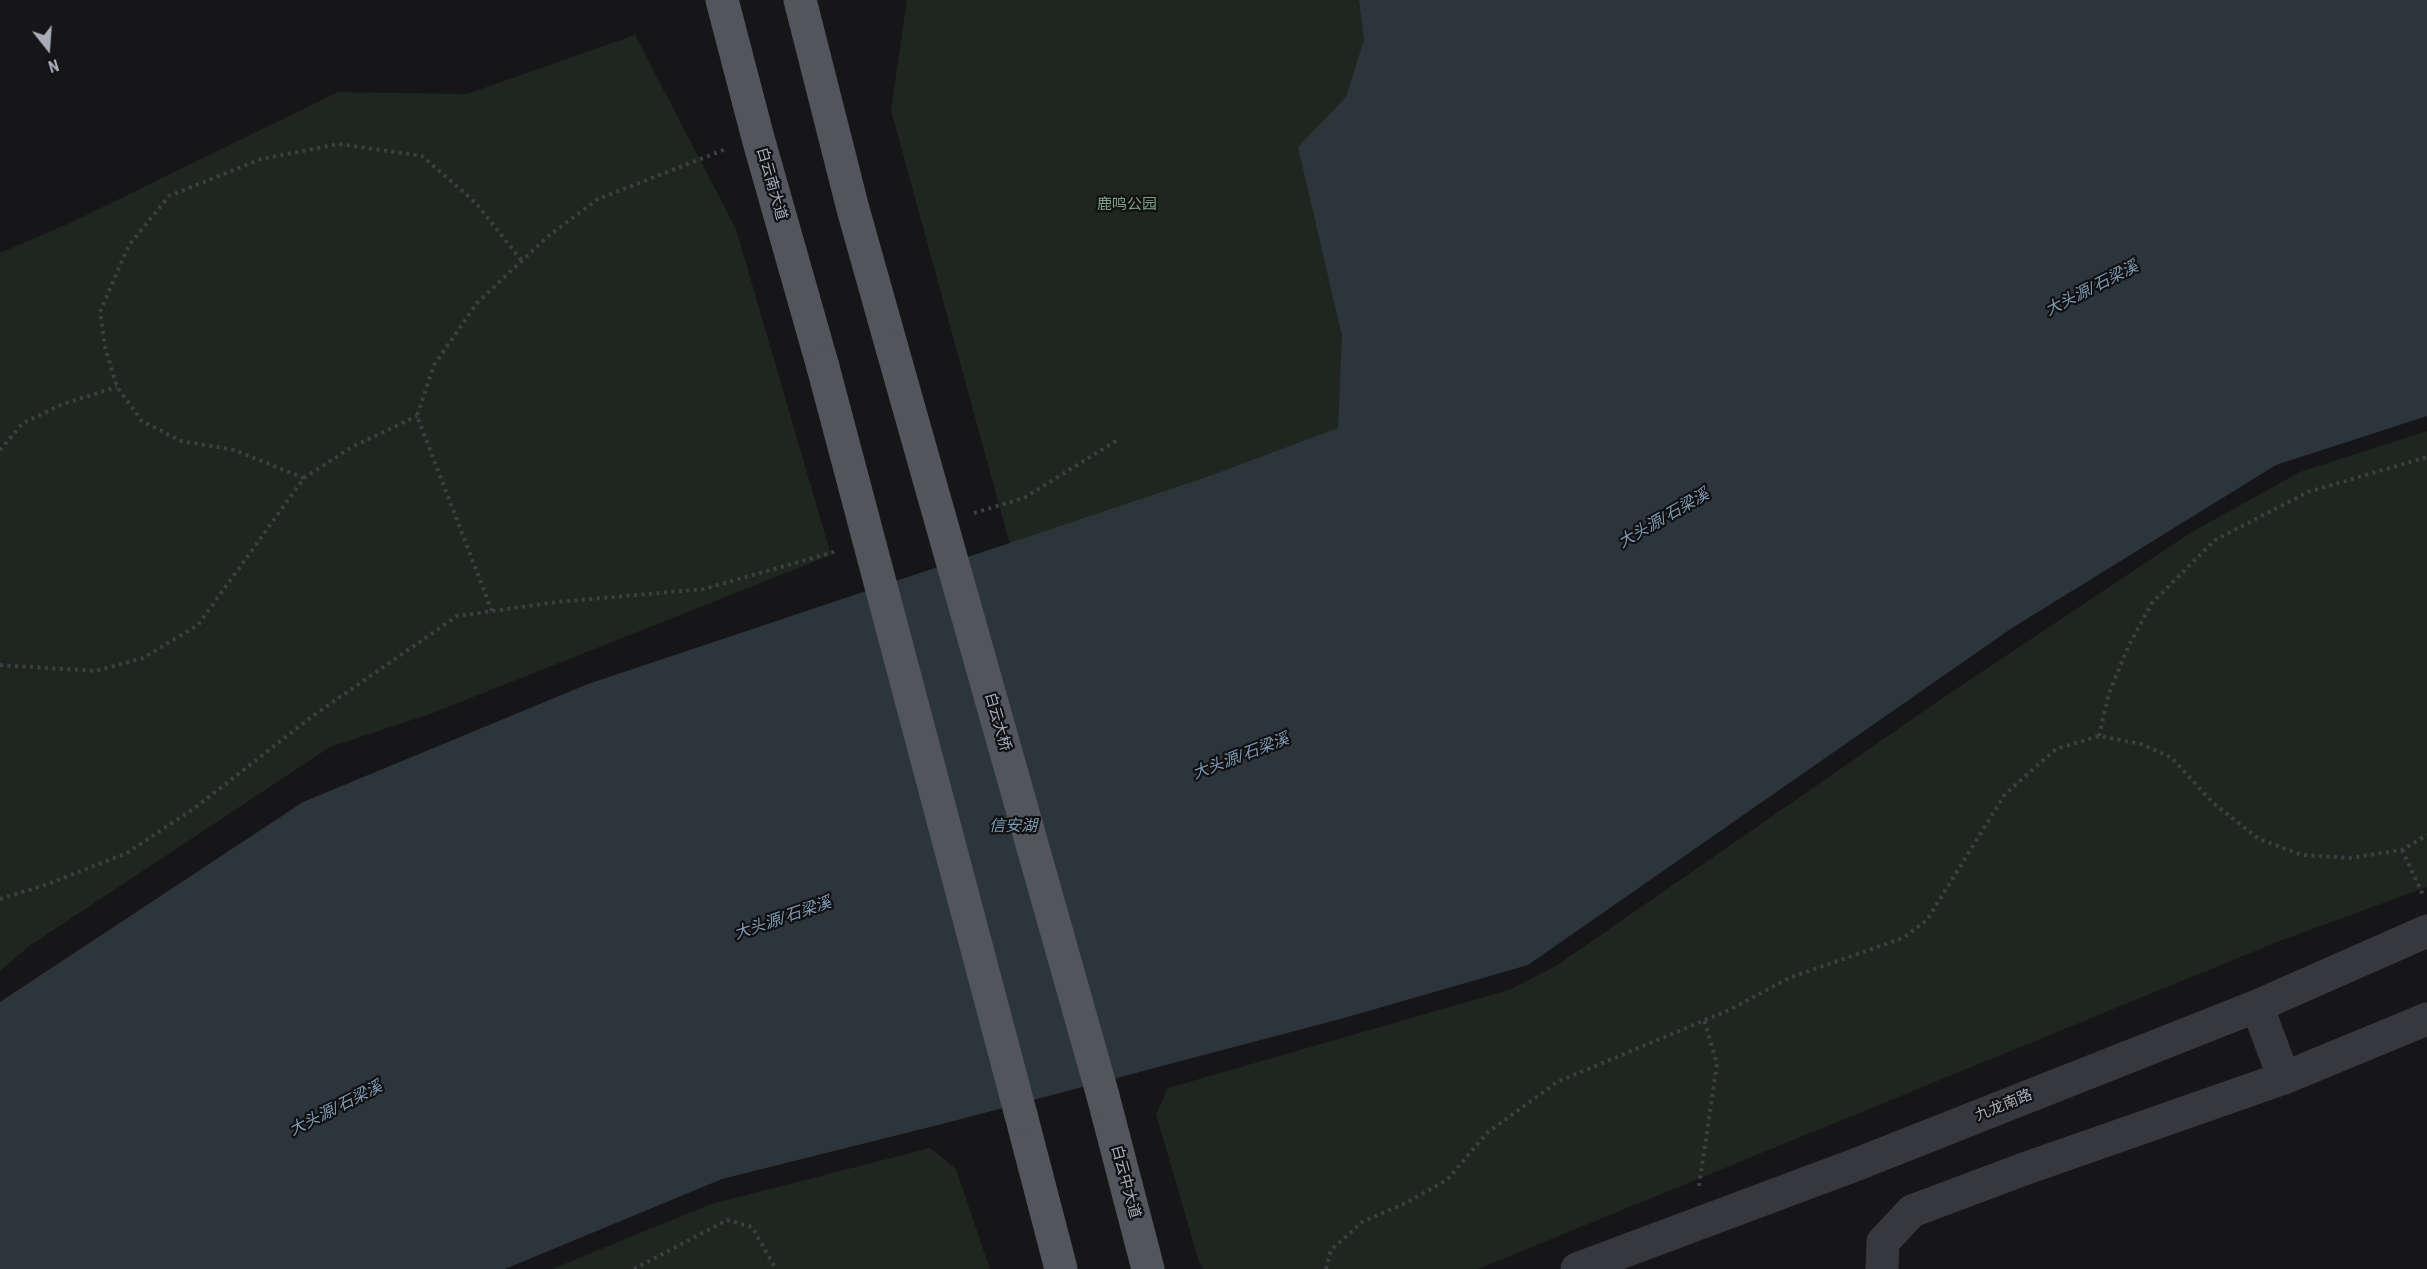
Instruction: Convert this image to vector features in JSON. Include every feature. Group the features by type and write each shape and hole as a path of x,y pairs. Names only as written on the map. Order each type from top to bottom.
{"main road":[{"name":"白云南大道","path":"722,0 758,138 823,367 1061,1269"},
{"name":"白云大桥","path":"800,0 852,209 1102,1096"},
{"name":"白云中大道","path":"1102,1096 1148,1269"}],"street":[{"name":"九龙南路","path":"1577,1269 1855,1165 2257,1006 2427,931"},
{"path":"2257,1006 2284,1078"},
{"path":"1882,1269 1883,1242 1912,1211 2024,1169 2284,1078 2427,1019"}],"path":[{"path":"492,611 417,416 434,365 477,303 547,237 598,199 679,166 758,138"},
{"path":"304,478 234,450 181,441 142,421 117,387 105,347 100,312 129,245 169,196 261,159 339,144 422,156 476,203 522,261"},
{"path":"0,450 23,423 63,404 117,387"},
{"path":"0,665 96,670 143,658 198,625 304,478 352,447 417,416"},
{"path":"967,515 1024,498 1119,439"},
{"path":"2099,736 2109,693 2129,645 2152,603 2215,540 2308,492 2427,457"},
{"path":"0,899 48,884 127,853 196,807 314,715 458,616 557,602 704,589 841,550"},
{"path":"1326,1269 1331,1250 1362,1222 1406,1203 1447,1180 1486,1133 1557,1082 1729,1010 1789,978 1903,938 1928,920 2005,794 2056,749 2099,736 2141,744 2172,758 2213,803 2259,839 2302,855 2349,858 2402,850 2427,835"},
{"path":"2402,850 2427,903"},
{"path":"1694,1225 1717,1064 1704,1020"},
{"path":"634,1269 727,1220 752,1227 776,1269"}],"green space":[{"name":"鹿鸣公园","path":"907,0 1382,0 1373,383 1349,446 1016,567 891,110"},
{"path":"635,35 736,229 831,555 433,713 330,747 28,947 0,971 0,253 70,223 338,92 467,94"},
{"path":"2427,431 2427,887 2277,942 1478,1269 1203,1269 1156,1114 1168,1088 1509,990 1556,966 1950,693 2190,533 2300,472"},
{"path":"930,1148 956,1169 990,1269 552,1269 711,1204"}],"water":[{"path":"1359,0 2427,0 2427,416 2276,465 2012,628 1528,965 1344,1018 946,1123 722,1179 505,1269 0,1269 0,1002 303,802 588,684 1207,477 1338,428 1342,336 1298,147 1346,97 1364,40"}],"water label":[{"name":"大头源/石梁溪","path":"2092,289"},
{"name":"大头源/石梁溪","path":"1664,519"},
{"name":"大头源/石梁溪","path":"1241,757"},
{"name":"信安湖","path":"1013,827"},
{"name":"大头源/石梁溪","path":"783,919"},
{"name":"大头源/石梁溪","path":"336,1109"}]}
